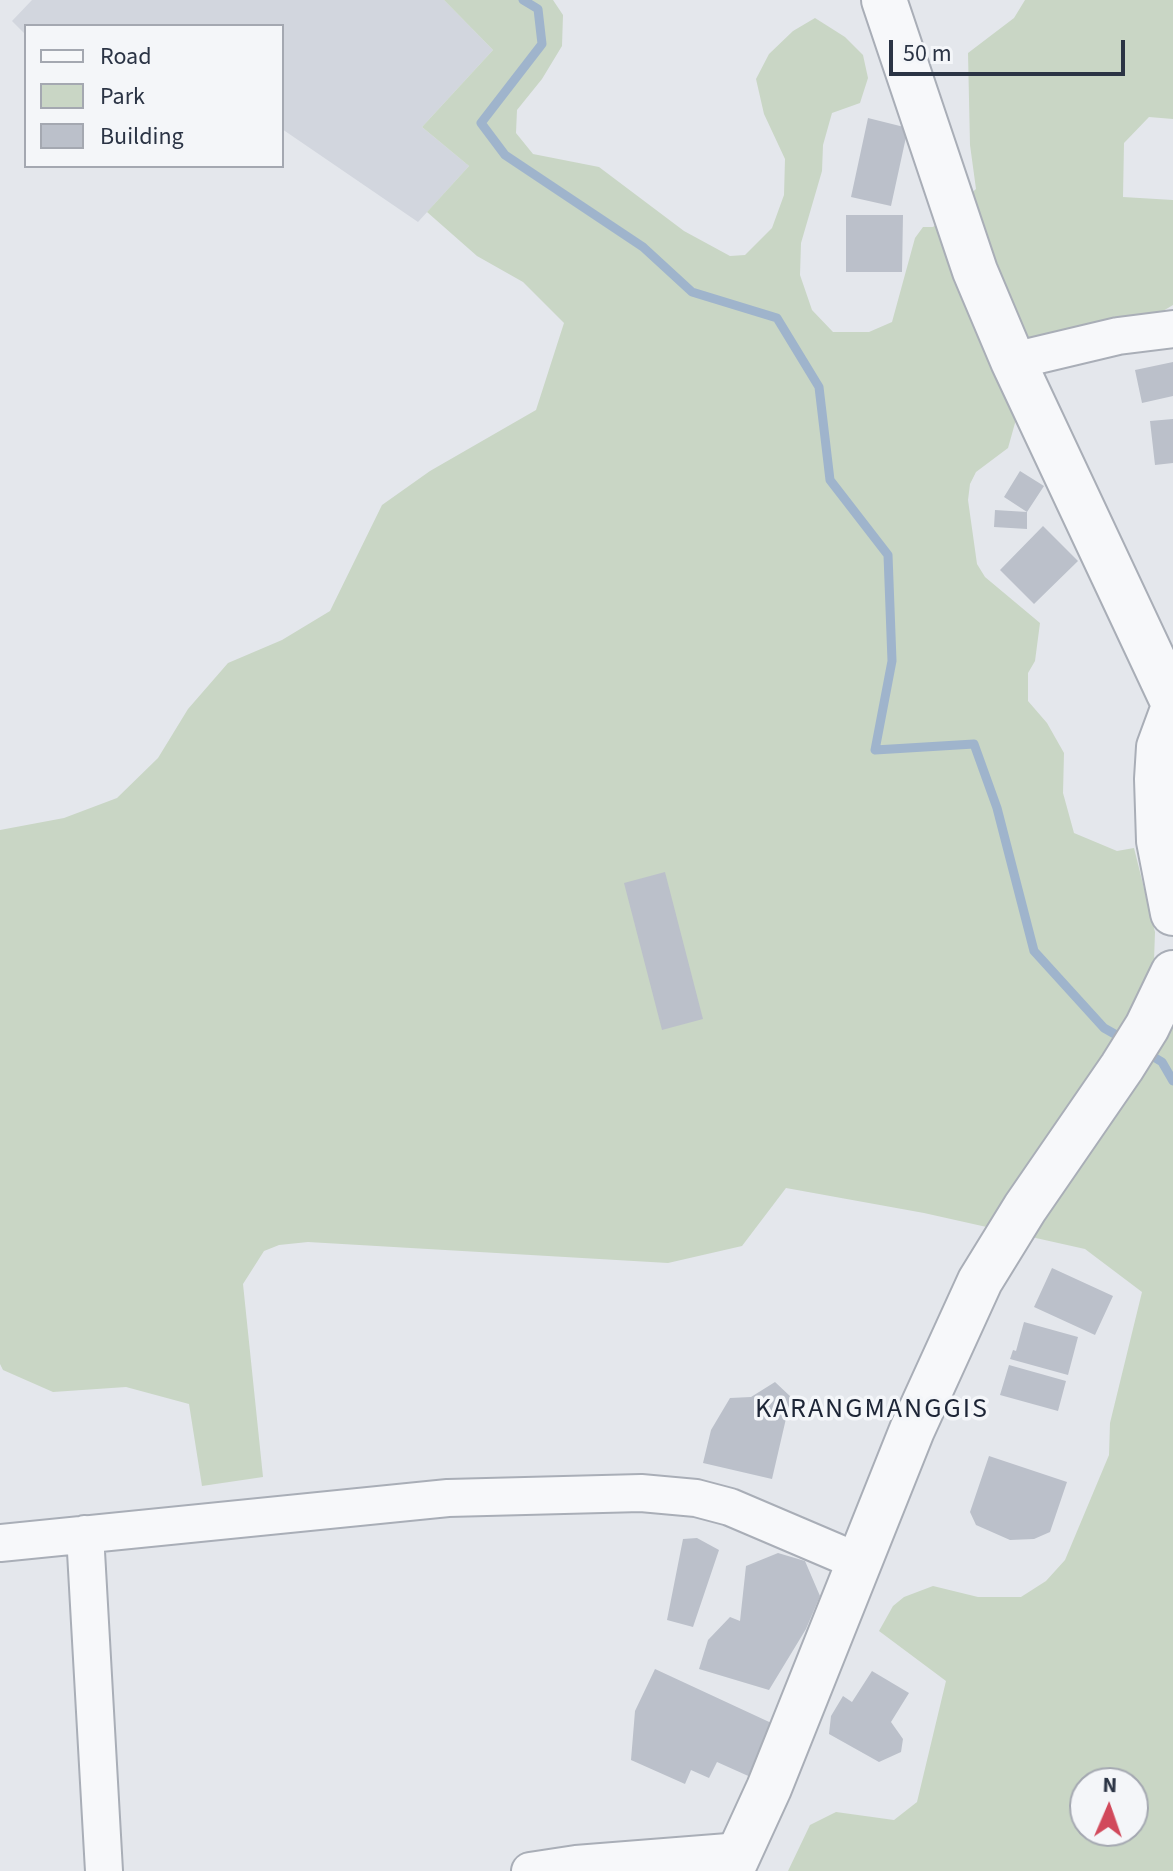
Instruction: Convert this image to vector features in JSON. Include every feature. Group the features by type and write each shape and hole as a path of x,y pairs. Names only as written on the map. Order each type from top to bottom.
{"street":[{"path":"884,0 975,271 1013,361 1173,702"},
{"path":"1013,361 1118,336 1173,329"},
{"path":"1173,709 1159,747 1157,779 1159,841 1173,913"},
{"path":"530,1871 576,1864 736,1861 769,1788 912,1430 980,1281 1025,1208 1122,1067 1147,1027 1173,973"},
{"path":"0,1543 448,1498 641,1493 696,1498 730,1507 859,1562"},
{"path":"85,1534 104,1871"}],"shaded area":[{"path":"32,0 444,0 493,50 422,127 469,166 418,222 284,130 284,24 24,24 24,33 12,21"}],"green space":[{"path":"444,0 553,0 563,15 562,46 542,79 517,110 516,133 533,154 599,167 684,231 730,256 745,255 772,228 784,195 785,159 764,114 756,79 769,54 793,31 815,18 845,37 863,55 868,78 860,103 832,113 823,145 822,171 801,243 800,275 812,310 833,332 869,332 892,322 915,238 923,227 933,227 976,189 970,145 968,53 1014,18 1025,0 1173,0 1173,119 1149,117 1124,143 1123,197 1173,200 1173,305 1158,314 994,359 1017,416 1008,448 976,472 970,484 968,500 977,564 985,577 1040,623 1035,661 1028,673 1028,701 1047,723 1064,753 1063,793 1074,833 1117,851 1134,848 1155,932 1154,961 1173,982 1173,1871 788,1871 810,1825 836,1812 894,1820 917,1802 946,1681 879,1631 893,1606 904,1597 933,1586 978,1597 1021,1597 1046,1581 1065,1560 1109,1455 1110,1423 1142,1292 1085,1249 924,1213 786,1188 742,1246 668,1263 308,1242 279,1245 264,1251 243,1284 263,1477 202,1486 189,1404 126,1387 53,1392 3,1370 0,1364 0,830 64,818 117,798 158,758 188,709 228,663 282,640 330,611 382,505 430,471 536,410 564,323 523,282 477,256 427,212 469,166 422,127 493,50"}],"building":[{"path":"868,118 908,128 891,206 851,197"},
{"path":"846,215 903,215 902,272 846,272"},
{"path":"1173,362 1173,396 1142,403 1135,370"},
{"path":"1173,419 1173,463 1155,465 1150,421"},
{"path":"1020,471 1044,486 1027,512 1004,497"},
{"path":"995,510 1027,512 1027,529 994,527"},
{"path":"1043,526 1078,561 1034,604 1000,570"},
{"path":"665,872 703,1019 662,1030 624,883"},
{"path":"1052,1268 1113,1296 1095,1335 1034,1307"},
{"path":"1024,1322 1078,1337 1068,1375 1010,1359 1013,1350 1016,1351"},
{"path":"1009,1365 1066,1381 1058,1411 1000,1395"},
{"path":"775,1382 791,1397 772,1479 703,1463 711,1430 730,1398 751,1397"},
{"path":"989,1456 1067,1482 1050,1532 1034,1539 1010,1540 976,1525 970,1512"},
{"path":"697,1538 719,1550 693,1627 667,1620 683,1539"},
{"path":"778,1553 805,1561 820,1596 806,1629 769,1690 699,1669 708,1640 730,1617 740,1621 746,1566"},
{"path":"655,1669 780,1727 755,1779 717,1762 709,1778 691,1770 685,1784 631,1760 635,1711"},
{"path":"872,1671 909,1693 891,1722 903,1739 901,1752 879,1762 829,1734 831,1716 843,1696 852,1702"}],"waterway":[{"path":"523,0 538,9 542,44 481,123 505,155 643,247 692,292 777,318 819,387 830,480 888,555 892,661 875,750 974,744 997,808 1034,951 1104,1028 1127,1041"},
{"path":"1147,1053 1162,1062 1173,1081"}],"district":[{"name":"KARANGMANGGIS","path":"872,1411"}]}
